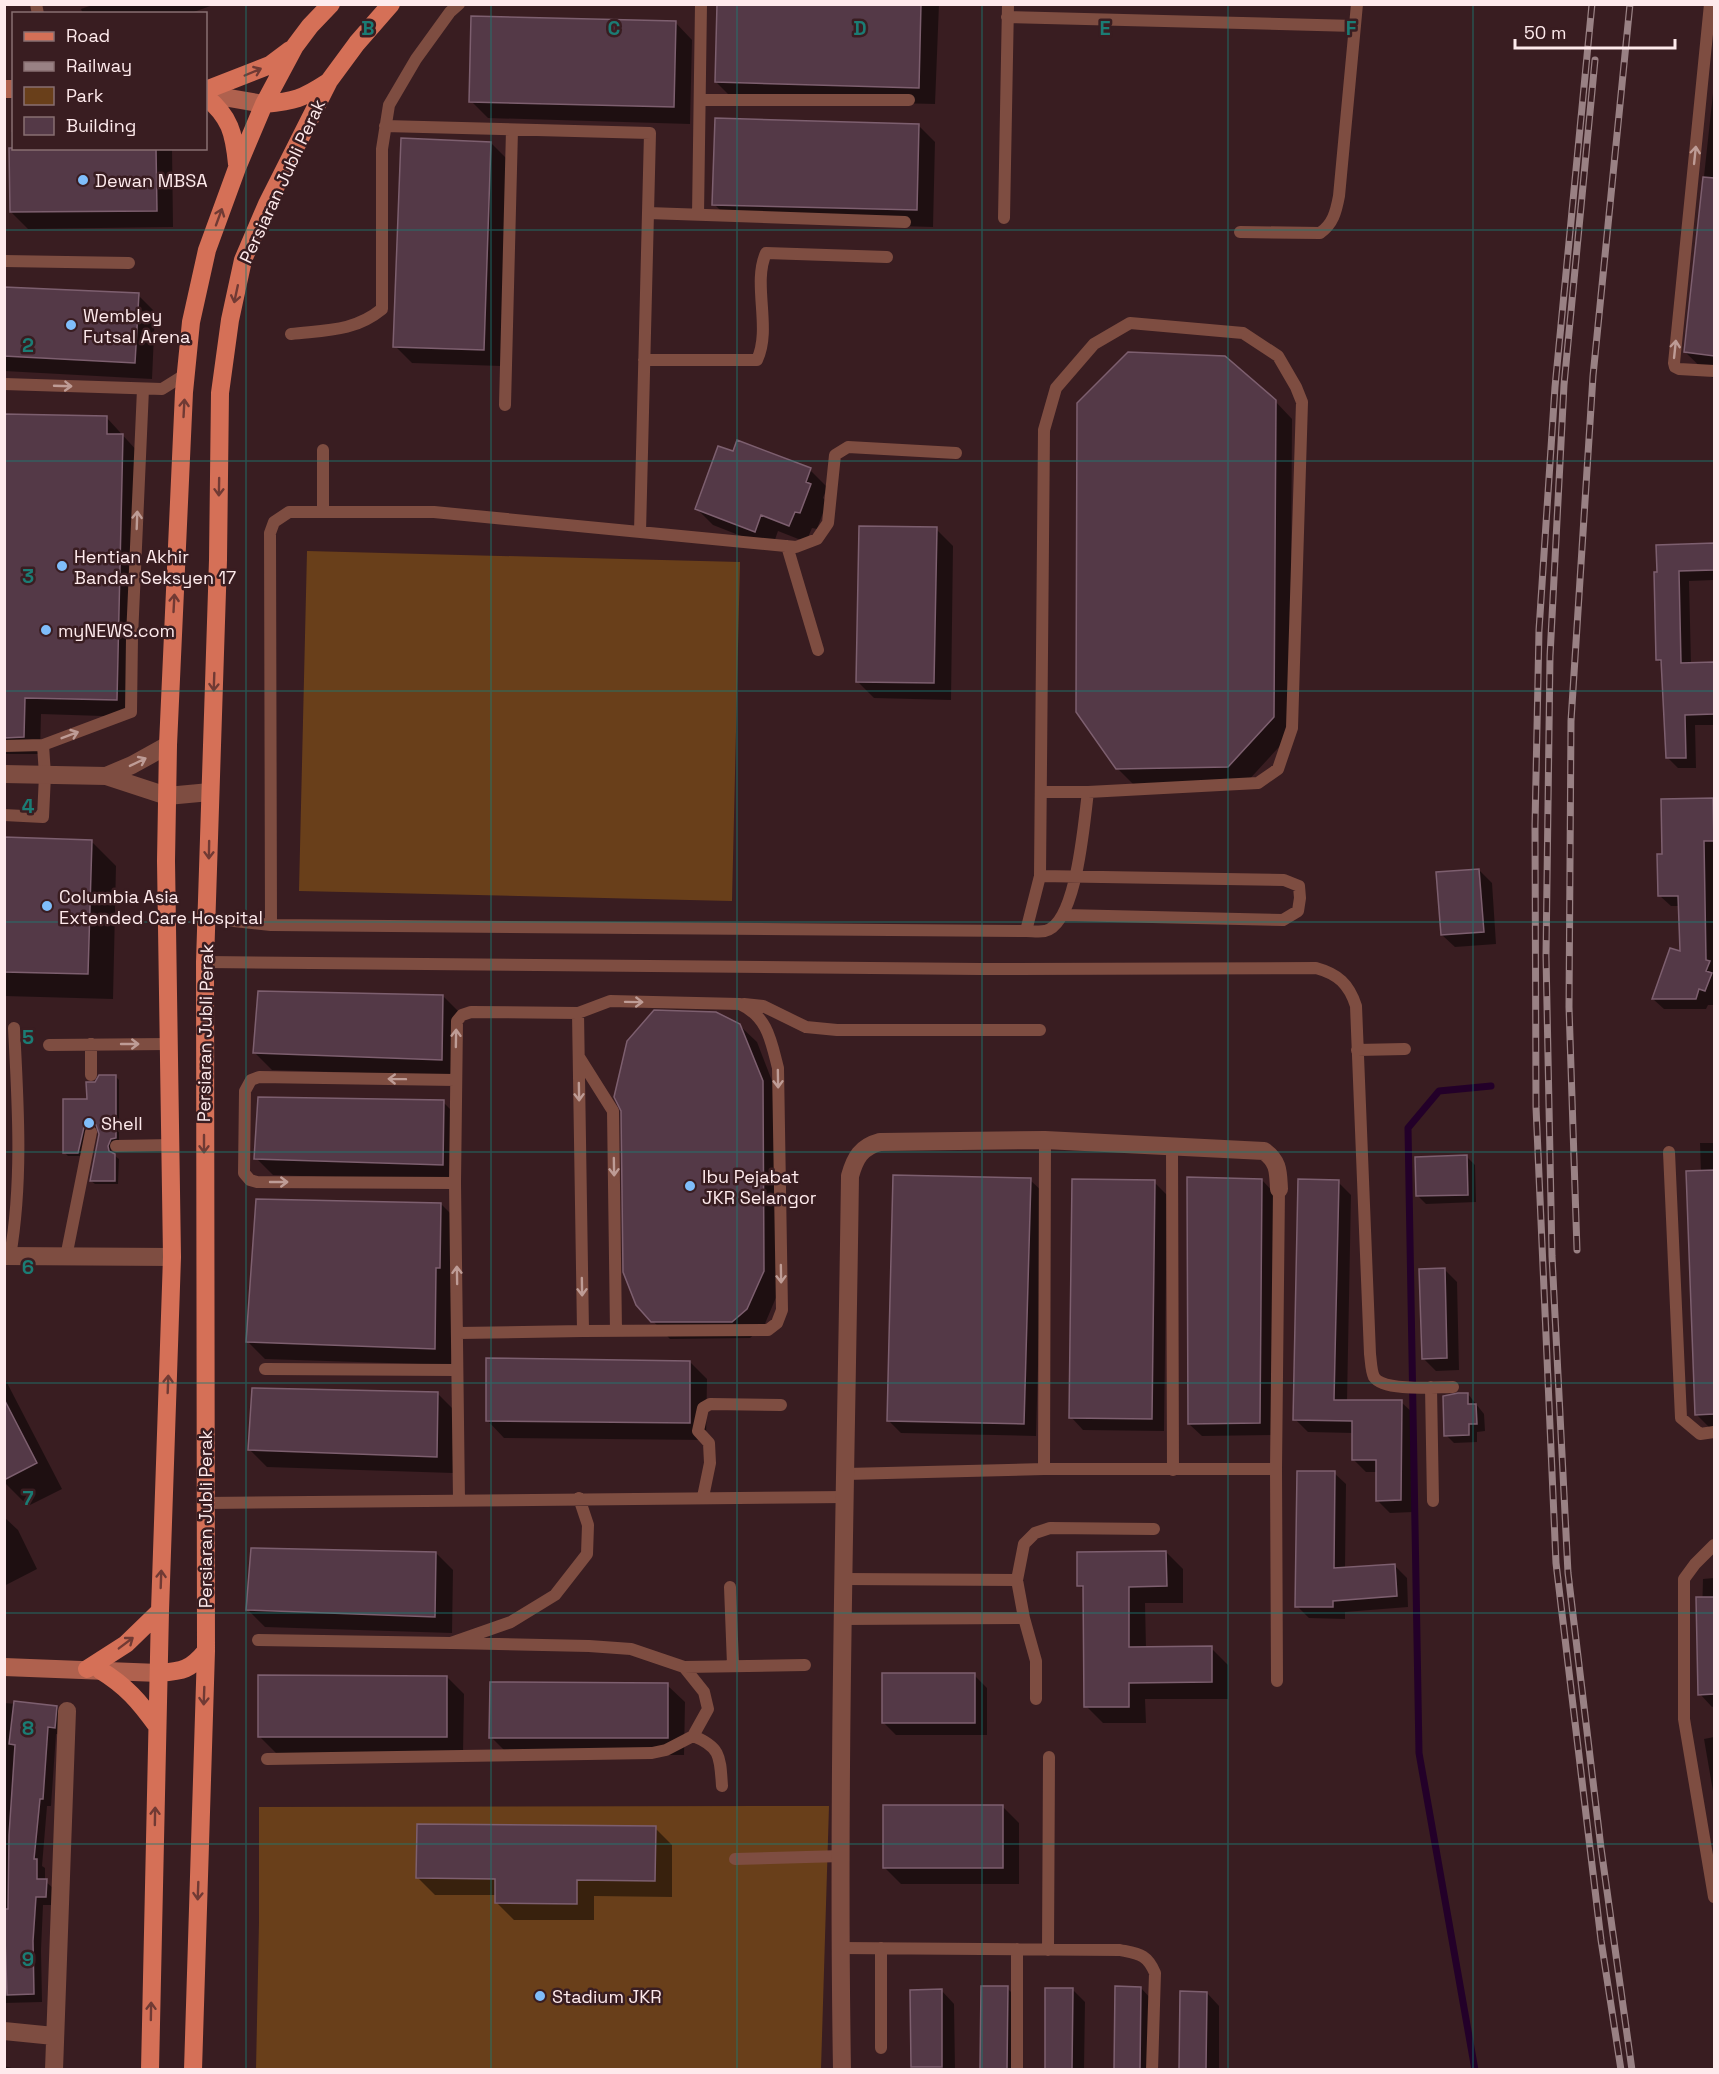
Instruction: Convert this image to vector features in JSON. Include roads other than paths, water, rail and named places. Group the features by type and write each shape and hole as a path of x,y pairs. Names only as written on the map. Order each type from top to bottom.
{"main road":[{"name":"Persiaran Jubli Perak","path":"150,2070 160,1611 172,1257 168,745 186,374 191,322 207,250 237,168 264,104 295,46 331,4"},
{"name":"Persiaran Jubli Perak","path":"193,2070 206,1651 205,962 218,560 220,393 230,320 243,260 267,204 329,81 357,43 391,4"},
{"path":"207,93 270,65 295,46"},
{"path":"264,104 291,101 307,96 329,81"},
{"path":"207,94 228,122 234,137 237,168"},
{"path":"157,1726 138,1700 118,1681 93,1670 126,1644 160,1611"},
{"path":"159,1673 187,1669 206,1651"}],"street":[{"path":"207,93 264,104"},
{"path":"106,776 139,762 168,745"},
{"path":"4,774 106,776 167,796 210,792"},
{"path":"842,2070 840,1948 844,1579 850,1176 854,1162 867,1145 880,1142 1045,1140 1264,1151 1274,1158 1279,1189"},
{"path":"7,1256 172,1257"},
{"path":"4,1666 159,1673"},
{"path":"54,2070 67,1711"},
{"path":"4,2031 54,2036"}],"lane":[{"path":"291,334 351,327 369,320 382,309 382,149 389,105 416,59 450,12 459,4"},
{"path":"698,215 701,4"},
{"path":"1240,232 1320,233 1329,227 1339,196 1357,4"},
{"path":"1710,4 1674,363 1679,369 1714,371"},
{"path":"1004,218 1007,11 1355,26"},
{"path":"700,100 909,100"},
{"path":"385,126 650,133 640,532"},
{"path":"505,405 512,130"},
{"path":"648,213 905,222"},
{"path":"644,360 757,360 762,337 762,267 766,253 887,257"},
{"path":"4,261 129,263"},
{"path":"1026,931 1040,876 1044,430 1056,388 1094,344 1130,323 1243,333 1278,356 1302,402 1292,728 1278,769 1258,783 1088,792 1041,792"},
{"path":"4,384 162,389 186,374"},
{"path":"4,746 43,746 131,712 143,389"},
{"path":"271,925 270,533 274,522 289,512 434,512 796,547 817,539 828,523 835,455 848,447 956,453"},
{"path":"323,450 323,512"},
{"path":"787,546 818,650"},
{"path":"4,815 44,817 43,746"},
{"path":"207,918 271,925 1046,931 1064,915 1076,876 1088,792"},
{"path":"1040,876 1284,880 1299,886 1298,911 1283,920 1064,915"},
{"path":"205,962 1004,969 1316,968 1332,973 1343,981 1352,993 1356,1006 1370,1354 1375,1377 1387,1385 1400,1387 1453,1387"},
{"path":"459,1500 456,1080 457,1021 462,1015 471,1012 578,1013 610,1001 740,1004 763,1006 806,1027 837,1030 1040,1030"},
{"path":"458,1333 768,1330 777,1323 782,1310 778,1068 770,1037 757,1014 740,1004"},
{"path":"578,1013 583,1331"},
{"path":"7,1256 18,1117 14,1028"},
{"path":"91,1044 91,1075"},
{"path":"49,1045 169,1044"},
{"path":"1357,1050 1405,1049"},
{"path":"578,1056 613,1112 616,1331"},
{"path":"456,1080 259,1077 251,1080 245,1091 244,1173 250,1180 257,1182 456,1183"},
{"path":"4,1116 18,1117"},
{"path":"66,1257 91,1132"},
{"path":"1044,1469 1045,1140"},
{"path":"116,1146 172,1145"},
{"path":"1172,1147 1173,1470"},
{"path":"1669,1152 1681,1418 1700,1434 1714,1432"},
{"path":"1277,1681 1276,1469 1279,1189"},
{"path":"265,1369 457,1370"},
{"path":"1429,1387 1433,1501"},
{"path":"703,1497 710,1463 709,1443 698,1431 703,1408 710,1404 781,1405"},
{"path":"846,1474 1044,1469 1276,1469"},
{"path":"204,1503 846,1497"},
{"path":"451,1643 511,1622 555,1596 587,1554 588,1525 579,1498"},
{"path":"1036,1699 1036,1661 1024,1618 1017,1580 1024,1544 1035,1533 1050,1528 1154,1530"},
{"path":"1714,1545 1684,1579 1684,1719 1714,1897"},
{"path":"844,1579 1017,1580"},
{"path":"730,1587 733,1665"},
{"path":"844,1619 1024,1618"},
{"path":"258,1640 589,1646 631,1649 684,1667 805,1665"},
{"path":"267,1759 652,1753 666,1750 693,1736 708,1709 704,1692 684,1667"},
{"path":"693,1736 708,1742 717,1751 722,1786"},
{"path":"1048,1950 1049,1757"},
{"path":"735,1859 842,1856"},
{"path":"840,1948 1120,1950 1138,1953 1150,1960 1155,1973 1152,2070"},
{"path":"880,2048 881,1948"},
{"path":"1017,1949 1017,2070"}],"waterway":[{"path":"1475,2070 1419,1753 1408,1128 1439,1091 1491,1086"}],"railway":[{"path":"1592,4 1555,387 1539,630 1535,825 1536,1107 1556,1563 1601,1940 1621,2070"},
{"path":"1577,1250 1569,1007 1571,721 1593,376 1630,4"},
{"path":"1595,60 1564,385 1550,656 1546,956 1552,1256 1568,1573 1601,1848 1632,2070"}],"place":[{"name":"Dewan MBSA","path":"83,180"},
{"name":"Wembley Futsal Arena","path":"71,325"},
{"name":"Hentian Akhir Bandar Seksyen 17","path":"62,566"},
{"name":"myNEWS.com","path":"46,630"},
{"name":"Columbia Asia Extended Care Hospital","path":"47,906"},
{"name":"Shell","path":"89,1123"},
{"name":"Ibu Pejabat JKR Selangor","path":"690,1186"},
{"name":"Stadium JKR","path":"540,1996"}]}
